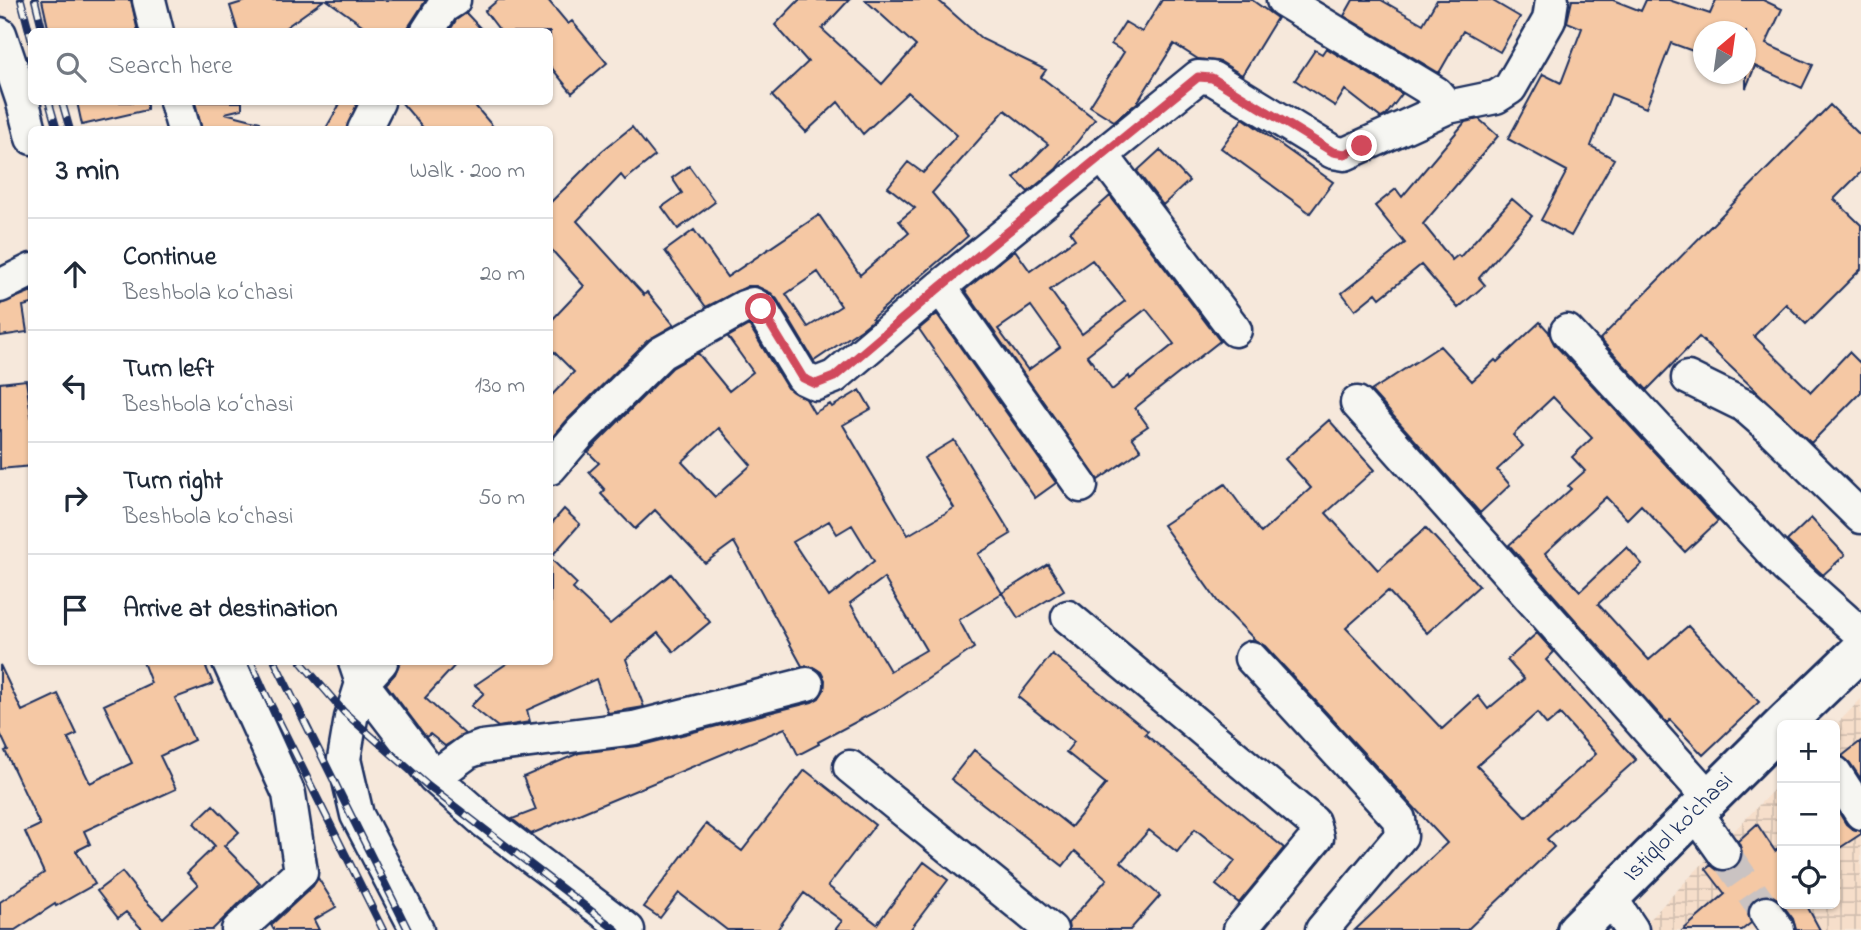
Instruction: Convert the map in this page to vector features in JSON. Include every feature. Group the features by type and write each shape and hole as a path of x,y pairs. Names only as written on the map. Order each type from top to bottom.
{"main road":[{"name":"Istiqlol ko'chasi","path":"1793,720 1861,650"},
{"name":"Istiqlol ko'chasi","path":"1577,930 1702,805 1777,735"}],"street":[{"path":"149,0 156,28"},
{"path":"430,28 443,8 454,0"},
{"path":"1283,0 1436,93 1448,107"},
{"path":"553,465 581,432 661,353 753,304 761,309 803,378 816,384 834,377 1198,77 1212,78 1333,152 1345,154 1448,107 1496,97 1510,89 1549,20 1552,0"},
{"path":"0,33 29,126"},
{"path":"177,105 183,126"},
{"path":"367,126 377,105"},
{"path":"1102,155 1235,330"},
{"path":"0,286 28,272"},
{"path":"940,287 1080,486"},
{"path":"1567,331 1786,567 1861,634"},
{"path":"1688,378 1745,406 1861,517"},
{"path":"1357,402 1702,805 1724,853"},
{"path":"1068,617 1313,822 1317,837 1240,930"},
{"path":"1251,658 1399,819 1401,836 1322,930"},
{"path":"230,665 289,794 302,872 238,930"},
{"path":"366,669 434,776 485,822 628,930"},
{"path":"366,669 351,718 344,759 358,815 418,930"},
{"path":"434,776 468,752 482,747 634,728 807,684"},
{"path":"850,767 1051,930"},
{"path":"1840,781 1861,813"},
{"path":"1610,897 1632,930"}],"shaded area":[{"path":"1861,699 1861,930 1639,930 1777,786 1777,909 1840,909 1840,721"}],"building":[{"path":"42,0 131,0 137,28 48,28"},
{"path":"249,0 324,0 285,28 237,28 230,6"},
{"path":"327,0 426,0 408,28 366,28"},
{"path":"498,0 548,0 568,24 572,21 607,63 572,93 553,70 553,28 498,28 485,11"},
{"path":"799,0 849,0 822,29 882,84 916,46 865,0 938,0 982,39 1046,70 1041,77 1095,119 1056,169 1028,192 1014,178 1048,144 1005,110 932,193 968,236 872,318 873,320 814,361 771,293 756,286 748,286 706,307 665,251 694,230 727,277 819,215 860,275 909,233 899,221 915,208 888,187 908,162 923,173 957,135 908,92 863,134 838,102 806,132 772,96 808,62 775,25","holes":["818,272 841,306 808,327 786,294"]},
{"path":"1162,0 1252,0 1277,18 1242,75 1221,62 1198,59 1174,44 1137,103 1114,121 1090,106 1124,52 1111,44 1125,22 1142,32"},
{"path":"1353,0 1381,0 1423,24 1437,0 1491,0 1520,17 1500,52 1463,31 1439,73 1344,16"},
{"path":"1572,0 1613,0 1641,11 1646,0 1669,0 1710,14 1716,0 1763,0 1782,9 1766,44 1813,65 1802,88 1756,66 1756,21 1693,21 1693,51 1671,43 1646,108 1611,94 1591,146 1614,159 1571,236 1541,220 1567,171 1508,139 1543,74 1561,83 1582,28 1567,22"},
{"path":"466,13 480,28 451,28 456,20"},
{"path":"1326,48 1402,94 1386,115 1381,118 1345,90 1335,106 1295,80 1315,50 1322,54"},
{"path":"78,105 147,105 147,110 82,125"},
{"path":"196,105 242,105 242,109 225,113 260,122 260,126 201,126"},
{"path":"339,105 357,105 348,126 327,126"},
{"path":"404,105 475,105 493,126 422,126"},
{"path":"1830,105 1861,136 1861,172 1834,199 1861,225 1861,269 1806,324 1786,304 1754,336 1811,392 1849,352 1861,364 1861,392 1811,443 1699,337 1647,390 1600,339"},
{"path":"1243,118 1333,182 1310,213 1221,148"},
{"path":"1479,119 1498,136 1423,224 1452,260 1458,255 1460,257 1512,199 1532,216 1479,278 1485,285 1458,308 1421,265 1380,298 1376,293 1355,310 1342,293 1405,243 1375,206 1396,189 1402,197 1465,122"},
{"path":"632,127 655,156 625,180 621,175 577,221 644,295 647,292 674,325 648,340 553,436 553,394 574,372 553,351 553,319 584,286 553,251 553,200 602,151"},
{"path":"1160,150 1189,181 1163,205 1137,171"},
{"path":"689,166 715,202 678,229 662,207 682,193 672,178"},
{"path":"1110,196 1220,341 1135,408 1148,426 1132,437 1141,450 1098,480 965,290 1015,250 1030,271 1075,239 1070,232","holes":["1092,260 1125,301 1082,334 1050,290","1031,306 1060,347 1028,370 998,329","1146,309 1174,344 1112,390 1087,355"]},
{"path":"28,293 28,305 23,306 27,332 0,336 0,304"},
{"path":"937,314 1056,483 1035,498 919,329"},
{"path":"1540,322 1549,332 1554,344 1718,521 1685,552 1641,505 1627,519 1606,497 1545,553 1580,591 1627,547 1642,564 1598,604 1649,660 1688,626 1759,702 1703,755 1670,720 1667,723 1509,545 1571,489 1568,486 1585,471 1572,457 1592,438 1553,397 1513,435 1523,446 1497,470 1510,485 1480,513 1371,391 1440,346 1472,381"},
{"path":"749,325 787,388 806,399 814,413 830,404 832,407 860,390 871,409 843,425 908,535 954,508 924,458 954,440 1011,534 978,554 1002,593 959,620 974,648 890,704 798,755 785,728 531,834 512,819 536,810 523,777 579,753 638,746 812,702 819,698 824,690 825,680 821,672 813,667 802,666 734,542 705,563 655,510 635,529 601,494 605,490 589,472 599,463 588,452 672,368 698,353 729,391 753,372 728,337","holes":["719,428 751,465 715,497 682,462","829,521 837,534 852,525 874,561 829,597 793,542","884,578 926,650 890,671 850,603"]},
{"path":"26,380 28,466 0,469 0,383"},
{"path":"1329,420 1374,470 1326,513 1378,570 1426,528 1479,586 1427,633 1388,591 1346,628 1442,729 1478,696 1488,709 1524,679 1507,660 1537,633 1554,652 1546,660 1636,760 1547,839 1554,847 1467,930 1355,930 1447,843 1265,646 1255,640 1218,602 1163,525 1225,484 1261,533 1311,488 1285,459","holes":["1537,713 1547,725 1560,714 1596,754 1526,817 1477,766"]},
{"path":"564,509 580,524 553,555 553,522"},
{"path":"1811,518 1845,555 1823,575 1787,541"},
{"path":"553,561 577,584 573,589 610,624 671,574 710,622 674,652 658,633 626,659 644,707 608,713 596,679 527,710 530,722 498,727 471,706 484,693 475,685 505,665 553,665"},
{"path":"1048,564 1064,590 1018,618 1002,593"},
{"path":"1052,654 1148,731 1145,734 1284,848 1239,903 1216,885 1235,861 1195,829 1177,852 1149,830 1121,862 1160,896 1130,930 1069,930 1068,923 1107,879 1075,851 1063,866 951,779 974,750 1071,827 1106,784 1066,752 1074,742 1018,697"},
{"path":"0,665 22,711 58,694 77,734 68,738 90,783 132,763 104,705 151,683 144,665 205,665 213,684 175,698 194,740 160,756 176,789 84,831 90,844 76,851 95,884 56,906 55,904 15,930 0,930 0,902 44,873 25,832 40,825 5,751 8,750 0,733"},
{"path":"399,665 455,665 425,698 465,734 445,746 430,734 426,737 386,684"},
{"path":"1861,741 1861,779 1842,756"},
{"path":"805,770 875,825 828,886 877,924 924,862 948,880 910,930 835,930 842,921 804,893 777,930 727,930 679,893 660,918 644,907 706,824 742,851"},
{"path":"213,805 239,832 224,846 260,883 212,930 143,930 126,912 118,918 97,891 122,872 163,918 198,885 187,873 215,846 194,823"},
{"path":"1840,814 1846,824 1861,831 1861,834 1840,848"},
{"path":"1757,824 1775,851 1777,850 1777,899 1765,895 1756,898 1749,906 1751,923 1742,930 1683,930 1725,894 1706,869 1711,865 1717,870 1725,871 1735,868 1741,860 1742,852 1738,841"},
{"path":"318,878 336,907 314,920 319,930 274,930 271,925 313,886"},
{"path":"1786,909 1809,909 1820,930 1796,930 1793,919"}],"tunnel":[{"path":"1724,853 1766,913"}],"railway":[{"path":"21,0 28,28"},
{"path":"35,0 42,28"},
{"path":"50,105 56,126"},
{"path":"63,105 69,126"},
{"path":"252,665 383,930"},
{"path":"276,665 408,930"},
{"path":"304,665 344,712 428,786 616,930"}],"route":[{"path":"761,309 803,378 816,384 834,377 1198,77 1212,78 1333,152 1345,154 1362,146"}]}
